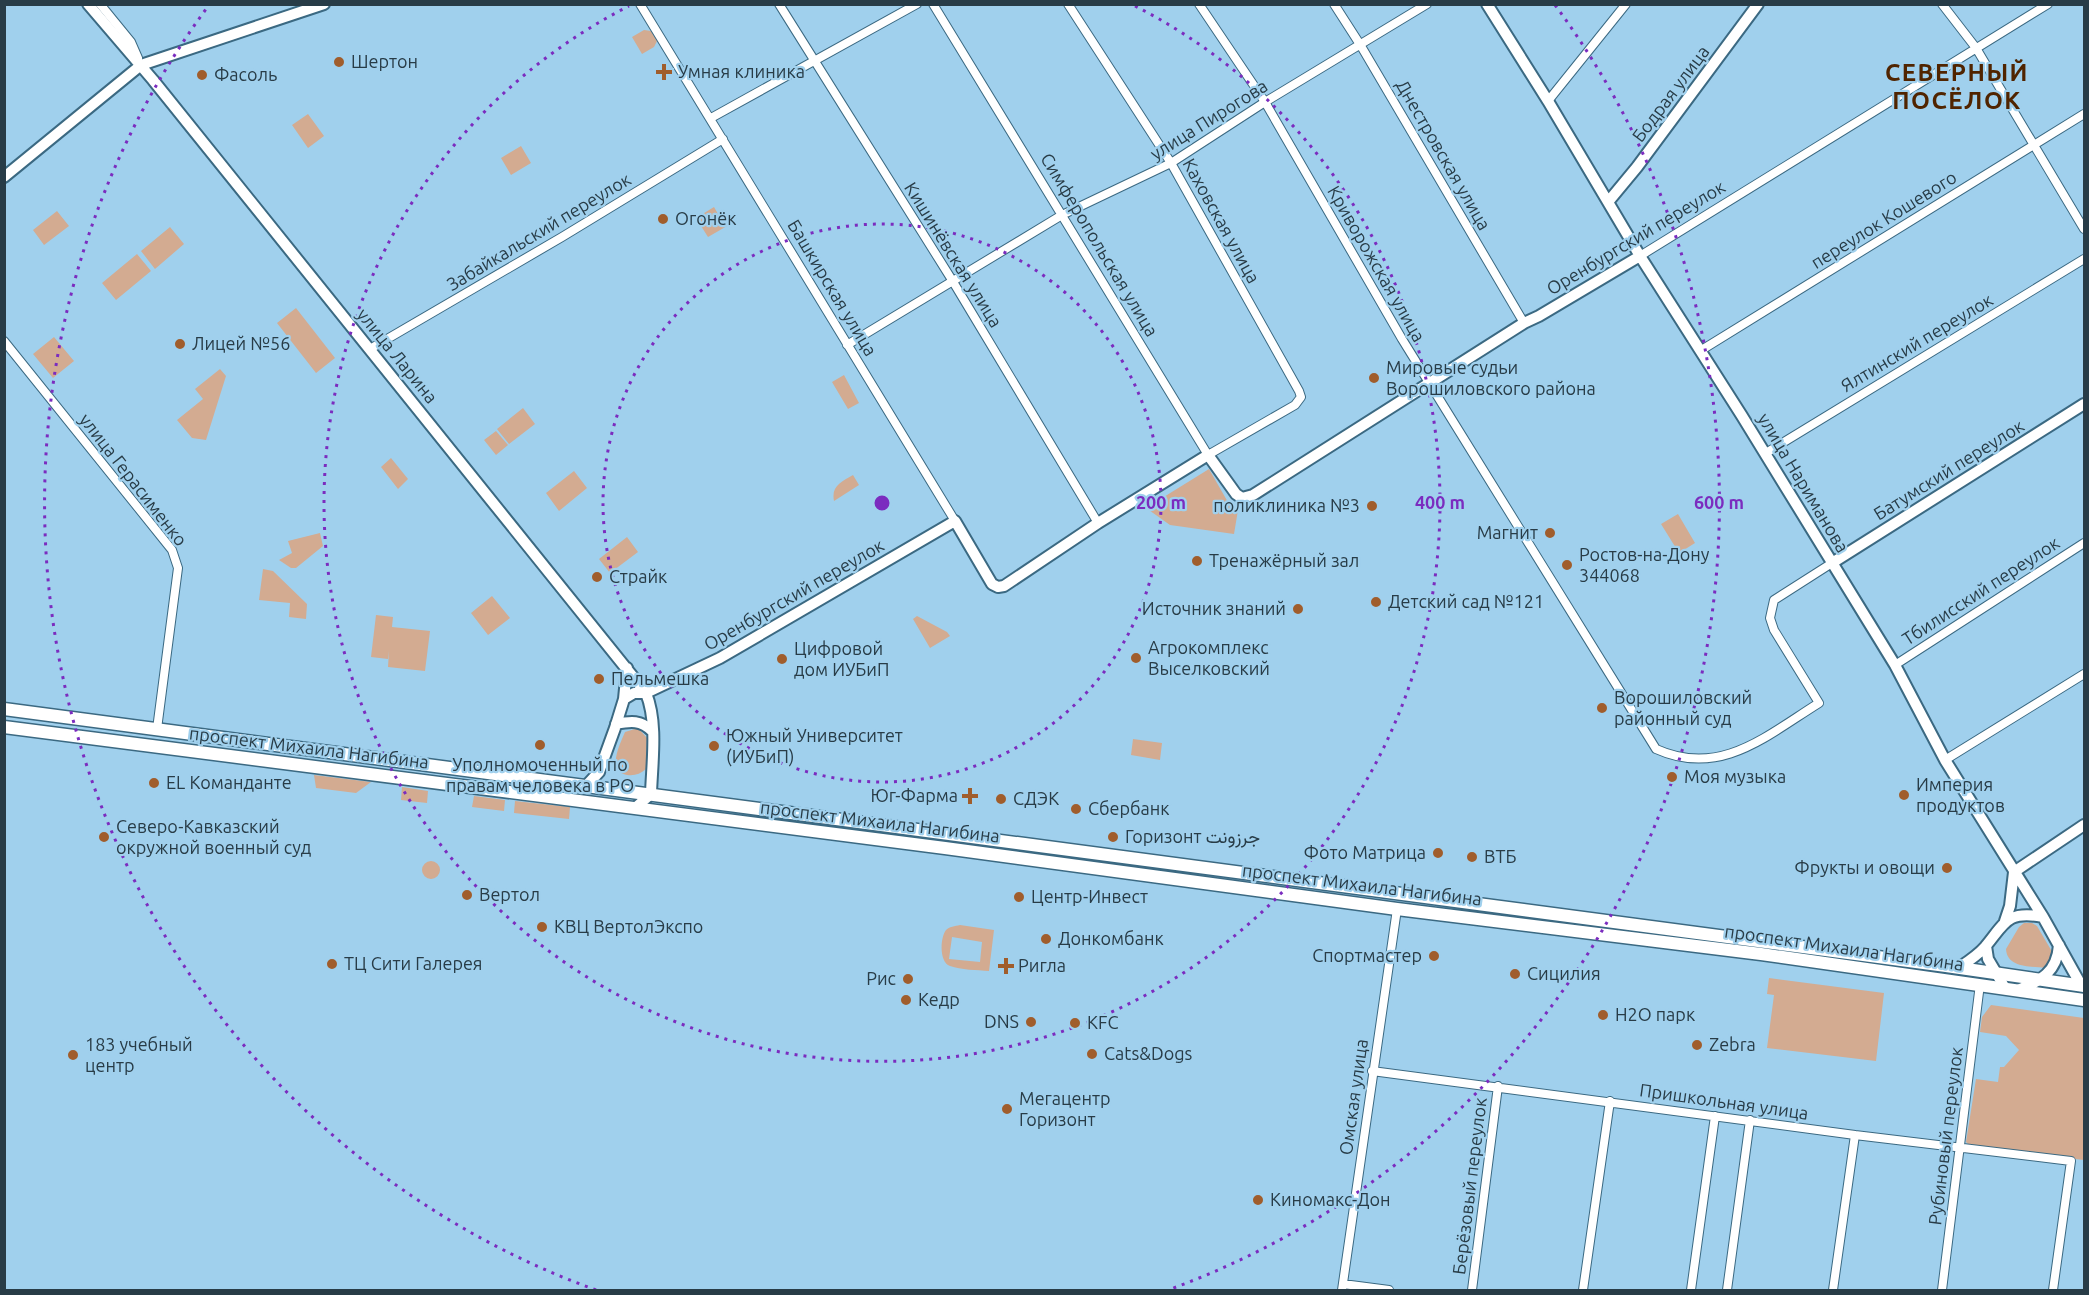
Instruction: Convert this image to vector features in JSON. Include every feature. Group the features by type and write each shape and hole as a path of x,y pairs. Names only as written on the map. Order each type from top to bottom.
{"main road":[{"name":"проспект Михаила Нагибина","path":"4,709 2083,986"},
{"name":"проспект Михаила Нагибина","path":"4,727 609,804 1397,909 1761,954 2085,1000"}],"street":[{"name":"улица Ларина","path":"88,4 141,65 646,693"},
{"name":"улица Ларина","path":"100,4 130,42 141,65"},
{"path":"4,177 141,65 324,4"},
{"name":"Башкирская улица","path":"640,4 992,584 998,587 1004,586 1098,523"},
{"name":"Кишинёвская улица","path":"779,4 952,280 1098,523"},
{"path":"711,118 917,4"},
{"name":"Симферопольская улица","path":"933,4 1208,455 1236,494 1242,498"},
{"name":"Каховская улица","path":"1068,4 1171,163 1300,397 1295,405 1208,455"},
{"name":"Криворожская улица","path":"1199,4 1264,102 1402,339 1656,749 1698,760 1728,754 1751,745 1819,703 1770,618 1774,600 1832,563"},
{"name":"Днестровская улица","path":"1334,4 1524,323"},
{"name":"улица Пирогова","path":"847,345 1062,215 1171,163 1264,102 1428,4"},
{"name":"улица Нариманова","path":"1487,4 1895,665 1945,760 2043,917 2083,986"},
{"path":"1548,101 1626,4"},
{"name":"Бодрая улица","path":"1608,202 1637,167 1758,4"},
{"path":"1942,4 1976,48 2085,229"},
{"name":"Оренбургский переулок","path":"1242,498 1253,495 1524,323 1641,256 2048,4"},
{"name":"переулок Кошевого","path":"1700,351 2085,114"},
{"name":"Забайкальский переулок","path":"370,349 562,237 723,139"},
{"name":"Ялтинский переулок","path":"1766,453 2085,259"},
{"name":"улица Герасименко","path":"4,342 172,550 176,558 178,568 157,729"},
{"name":"Батумский переулок","path":"1832,563 2085,404"},
{"path":"1098,523 1208,455"},
{"name":"Оренбургский переулок","path":"624,699 634,693 646,693 720,658 955,521"},
{"name":"Тбилисский переулок","path":"1895,665 2085,543"},
{"path":"586,786 599,772 616,724 624,699 627,668"},
{"path":"1945,760 2085,674"},
{"path":"635,808 651,794 651,708 646,693"},
{"path":"616,724 636,721 646,725 652,731"},
{"path":"599,772 602,788 609,804"},
{"path":"1960,968 1986,946 2005,921 2010,906 2014,872 2085,825"},
{"name":"Омская улица","path":"1342,1287 1397,909"},
{"path":"2005,921 2024,915 2043,917"},
{"path":"2018,990 2041,980 2050,973 2058,957 2059,945"},
{"path":"1980,984 1986,946"},
{"path":"1986,946 1988,959 2005,988"},
{"name":"Рубиновый переулок","path":"1942,1290 1980,984"},
{"name":"Пришкольная улица","path":"1372,1071 2071,1161 2053,1290"},
{"name":"Берёзовый переулок","path":"1472,1290 1498,1086"},
{"path":"1583,1290 1610,1101"},
{"path":"1691,1290 1715,1116"},
{"path":"1727,1290 1750,1120"},
{"path":"1833,1290 1856,1135"},
{"path":"1342,1287 1389,1290"}],"shaded area":[{"path":"644,30 651,31 657,41 654,47 642,54 632,37"},
{"path":"308,114 324,136 308,148 292,125"},
{"path":"521,146 531,163 511,175 501,158"},
{"path":"714,207 722,221 730,216 734,222 708,237 696,218"},
{"path":"57,211 69,226 44,245 33,230"},
{"path":"170,227 184,244 155,269 141,251"},
{"path":"137,254 151,271 116,300 102,283"},
{"path":"296,308 335,358 316,373 277,323"},
{"path":"54,337 74,361 53,378 33,354"},
{"path":"220,369 226,376 206,440 192,438 177,420 203,399 195,389"},
{"path":"844,375 859,403 848,409 832,382"},
{"path":"523,408 535,424 509,444 497,429"},
{"path":"496,431 508,445 496,455 484,440"},
{"path":"391,458 408,479 398,489 381,467"},
{"path":"1209,469 1229,504 1238,510 1234,534 1170,525 1146,508"},
{"path":"574,471 587,488 559,511 546,493"},
{"path":"853,475 859,485 834,501 836,488"},
{"path":"1678,514 1695,543 1679,553 1661,524"},
{"path":"320,533 323,546 296,568 291,568 279,560 292,553 288,541"},
{"path":"627,537 638,552 610,573 599,559"},
{"path":"263,569 273,571 307,604 306,619 289,617 290,603 259,600"},
{"path":"492,596 510,618 488,635 471,613"},
{"path":"376,615 393,617 392,627 430,631 425,671 388,667 389,651 388,659 371,657"},
{"path":"917,616 947,632 950,636 930,648 913,619"},
{"path":"638,728 647,738 646,769 637,774 627,775 617,768 616,756 625,732"},
{"path":"1133,739 1162,743 1160,760 1131,755"},
{"path":"314,775 371,782 356,793 316,788"},
{"path":"402,787 428,791 427,803 401,800"},
{"path":"474,796 505,800 504,811 472,807"},
{"path":"515,801 570,807 569,819 514,813"},
{"path":"431,861 437,864 440,870 437,876 431,879 425,876 422,870 425,864"},
{"path":"2024,923 2037,926 2054,955 2055,959 2045,968 2020,965 2010,960 2007,955 2006,949 2019,927"},
{"path":"960,925 994,930 989,971 959,968 946,964 942,955 944,934 950,927","holes":["952,937 982,942 980,962 949,959"]},
{"path":"1769,978 1884,993 1876,1061 1767,1048 1774,995 1767,994"},
{"path":"1991,1005 2084,1018 2084,1160 1971,1147 1966,1142 1976,1079 1998,1082 2000,1067 2004,1067 2019,1050 2006,1036 1980,1032 1982,1017"}],"place":[{"name":"Шертон","path":"339,62"},
{"name":"Умная клиника","path":"664,72"},
{"name":"Фасоль","path":"202,75"},
{"name":"Огонёк","path":"663,219"},
{"name":"Лицей №56","path":"180,344"},
{"name":"Мировые судьи Ворошиловского района","path":"1374,378"},
{"name":"поликлиника №3","path":"1372,506"},
{"name":"Магнит","path":"1550,533"},
{"name":"Тренажёрный зал","path":"1197,561"},
{"name":"Ростов-на-Дону 344068","path":"1567,565"},
{"name":"Страйк","path":"597,577"},
{"name":"Детский сад №121","path":"1376,602"},
{"name":"Источник знаний","path":"1298,609"},
{"name":"Агрокомплекс Выселковский","path":"1136,658"},
{"name":"Цифровой дом ИУБиП","path":"782,659"},
{"name":"Пельмешка","path":"599,679"},
{"name":"Ворошиловский районный суд","path":"1602,708"},
{"name":"Уполномоченный по правам человека в РО","path":"540,745"},
{"name":"Южный Университет (ИУБиП)","path":"714,746"},
{"name":"Моя музыка","path":"1672,777"},
{"name":"EL Команданте","path":"154,783"},
{"name":"Империя продуктов","path":"1904,795"},
{"name":"Юг-Фарма","path":"970,796"},
{"name":"СДЭК","path":"1001,799"},
{"name":"Сбербанк","path":"1076,809"},
{"name":"Северо-Кавказский окружной военный суд","path":"104,837"},
{"name":"Горизонт جرزونت","path":"1113,837"},
{"name":"Фото Матрица","path":"1438,853"},
{"name":"ВТБ","path":"1472,857"},
{"name":"Фрукты и овощи","path":"1947,868"},
{"name":"Вертол","path":"467,895"},
{"name":"Центр-Инвест","path":"1019,897"},
{"name":"КВЦ ВертолЭкспо","path":"542,927"},
{"name":"Донкомбанк","path":"1046,939"},
{"name":"Спортмастер","path":"1434,956"},
{"name":"ТЦ Сити Галерея","path":"332,964"},
{"name":"Ригла","path":"1006,966"},
{"name":"Сицилия","path":"1515,974"},
{"name":"Рис","path":"908,979"},
{"name":"Кедр","path":"906,1000"},
{"name":"H2O парк","path":"1603,1015"},
{"name":"DNS","path":"1031,1022"},
{"name":"KFC","path":"1075,1023"},
{"name":"Zebra","path":"1697,1045"},
{"name":"Cats&Dogs","path":"1092,1054"},
{"name":"183 учебный центр","path":"73,1055"},
{"name":"Мегацентр Горизонт","path":"1007,1109"},
{"name":"Киномакс-Дон","path":"1258,1200"}],"district":[{"name":"СЕВЕРНЫЙ ПОСЁЛОК","path":"1957,87"}]}
